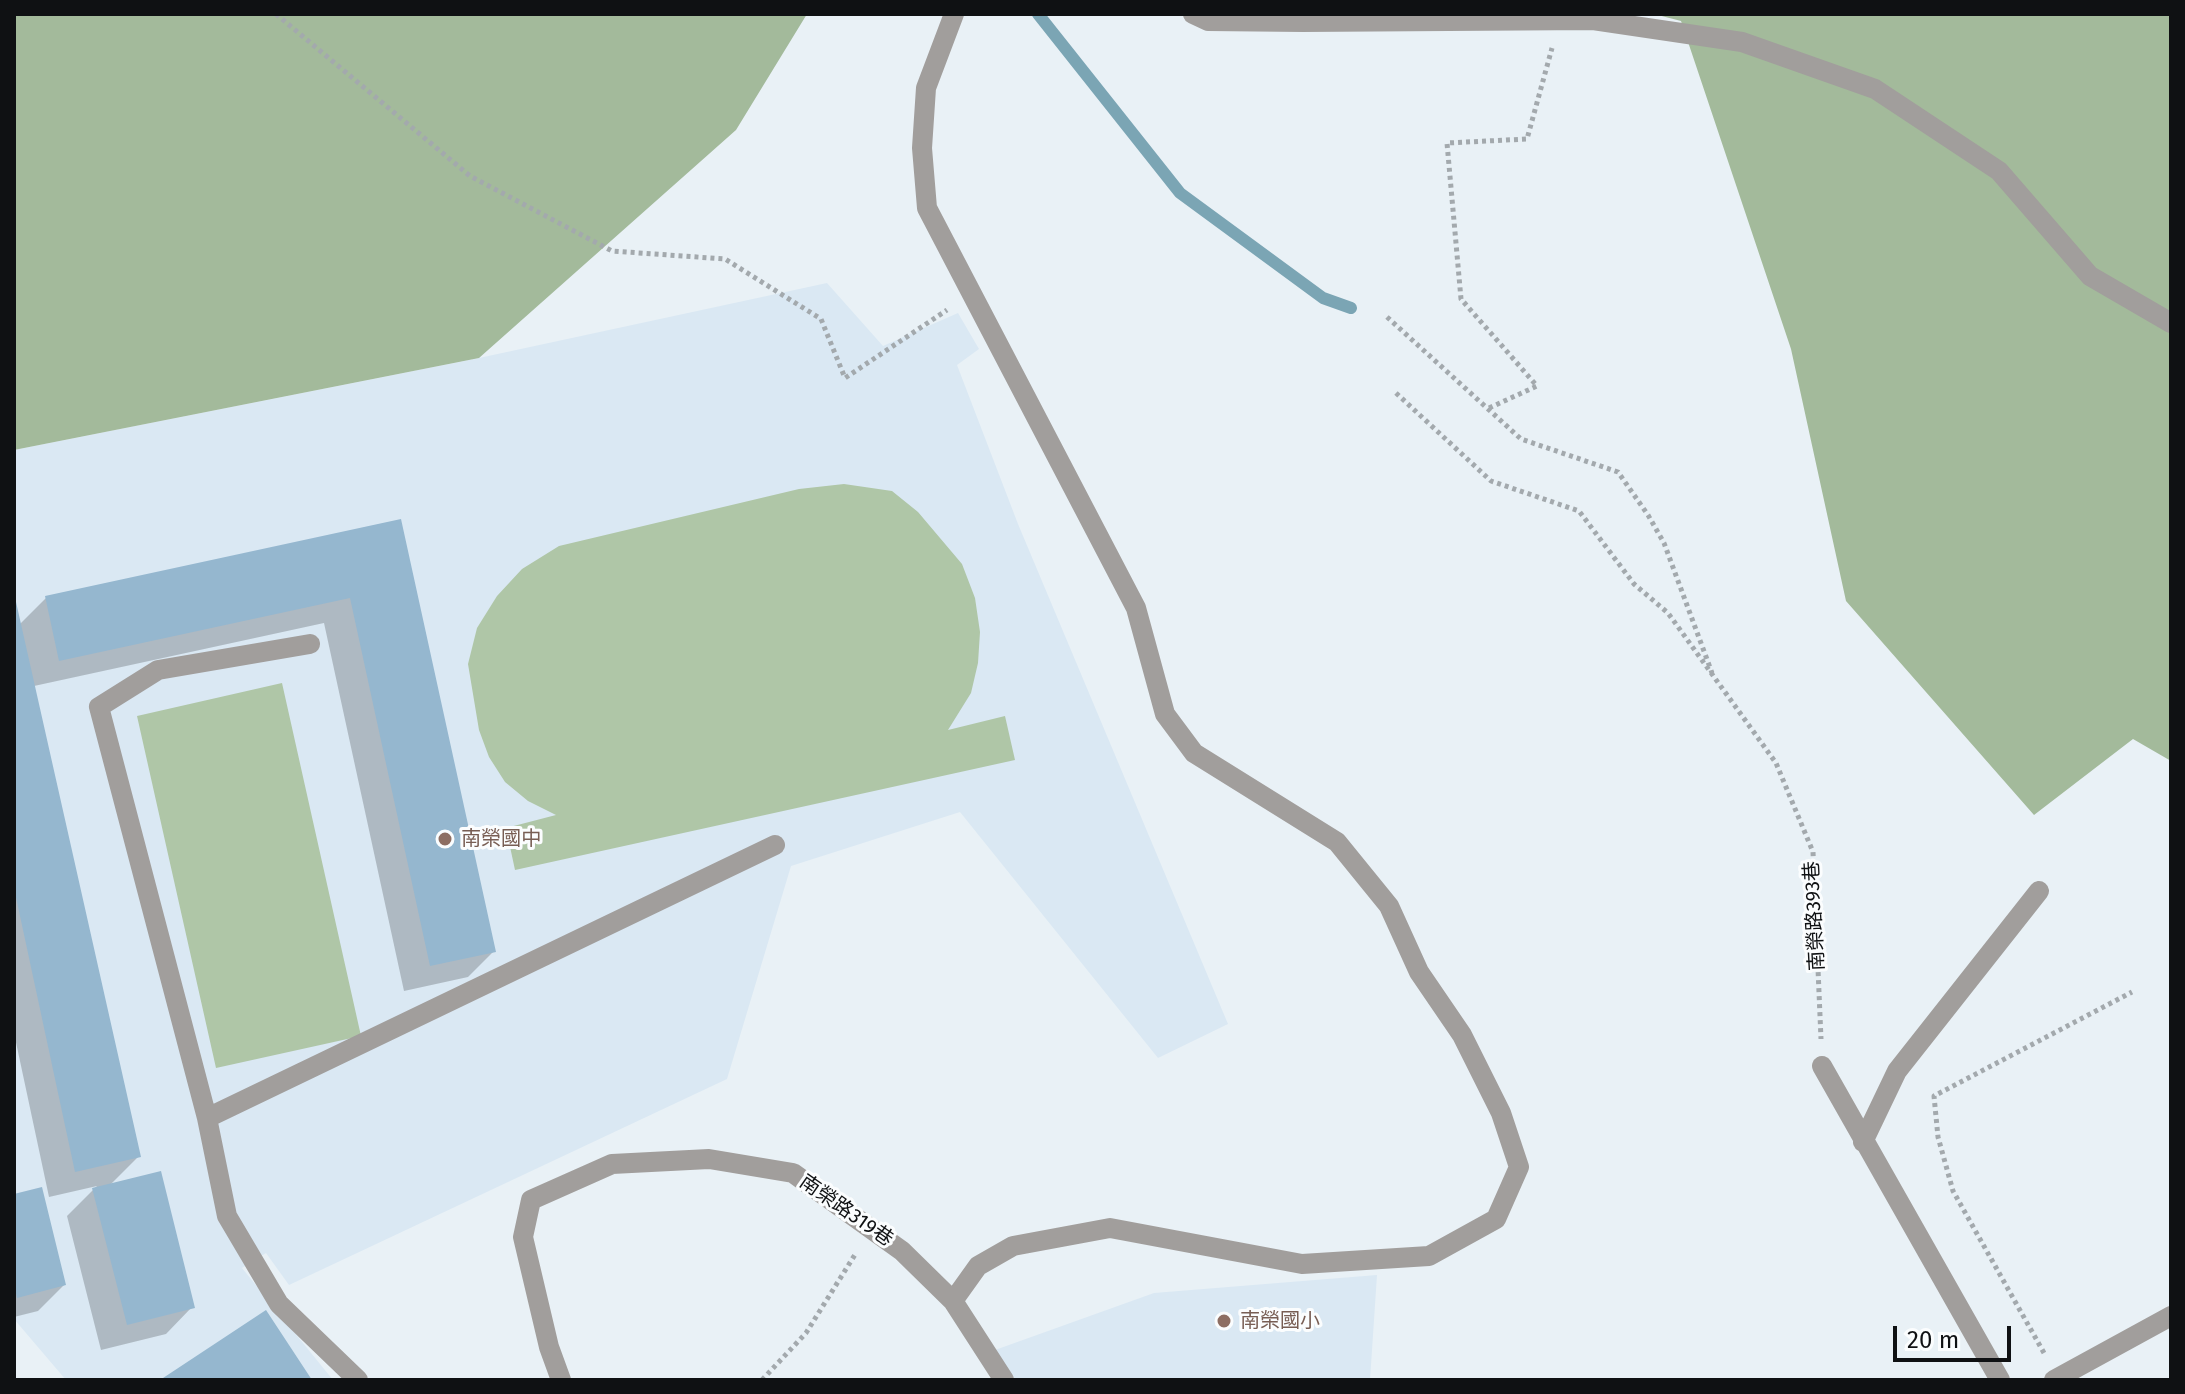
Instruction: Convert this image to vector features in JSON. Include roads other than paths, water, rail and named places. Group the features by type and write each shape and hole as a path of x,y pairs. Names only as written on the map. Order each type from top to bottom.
{"lane":[{"path":"953,1301 978,1266 1013,1246 1110,1228 1302,1264 1429,1256 1496,1219 1519,1167 1501,1113 1468,1048 1419,972 1389,906 1337,842 1194,753 1165,714 1136,608 927,208 922,148 926,88 954,14"},
{"path":"1193,14 1208,21 1593,20 1742,42 1875,89 1999,171 2090,276 2171,323"},
{"path":"310,644 158,670 99,707 207,1118 227,1216 279,1304 358,1380"},
{"path":"207,1118 775,845"},
{"path":"1863,1142 1897,1071 2039,891"},
{"path":"1822,1066 2000,1380"},
{"name":"南榮路319巷","path":"561,1380 549,1347 523,1237 531,1200 612,1164 709,1159 793,1173 902,1251 953,1301 1004,1380"},
{"path":"2056,1379 2171,1316"}],"waterway":[{"path":"1038,14 1180,193 1323,298 1351,308"}],"place":[{"name":"南榮國中","path":"445,839"},
{"name":"南榮國小","path":"1224,1321"}]}
